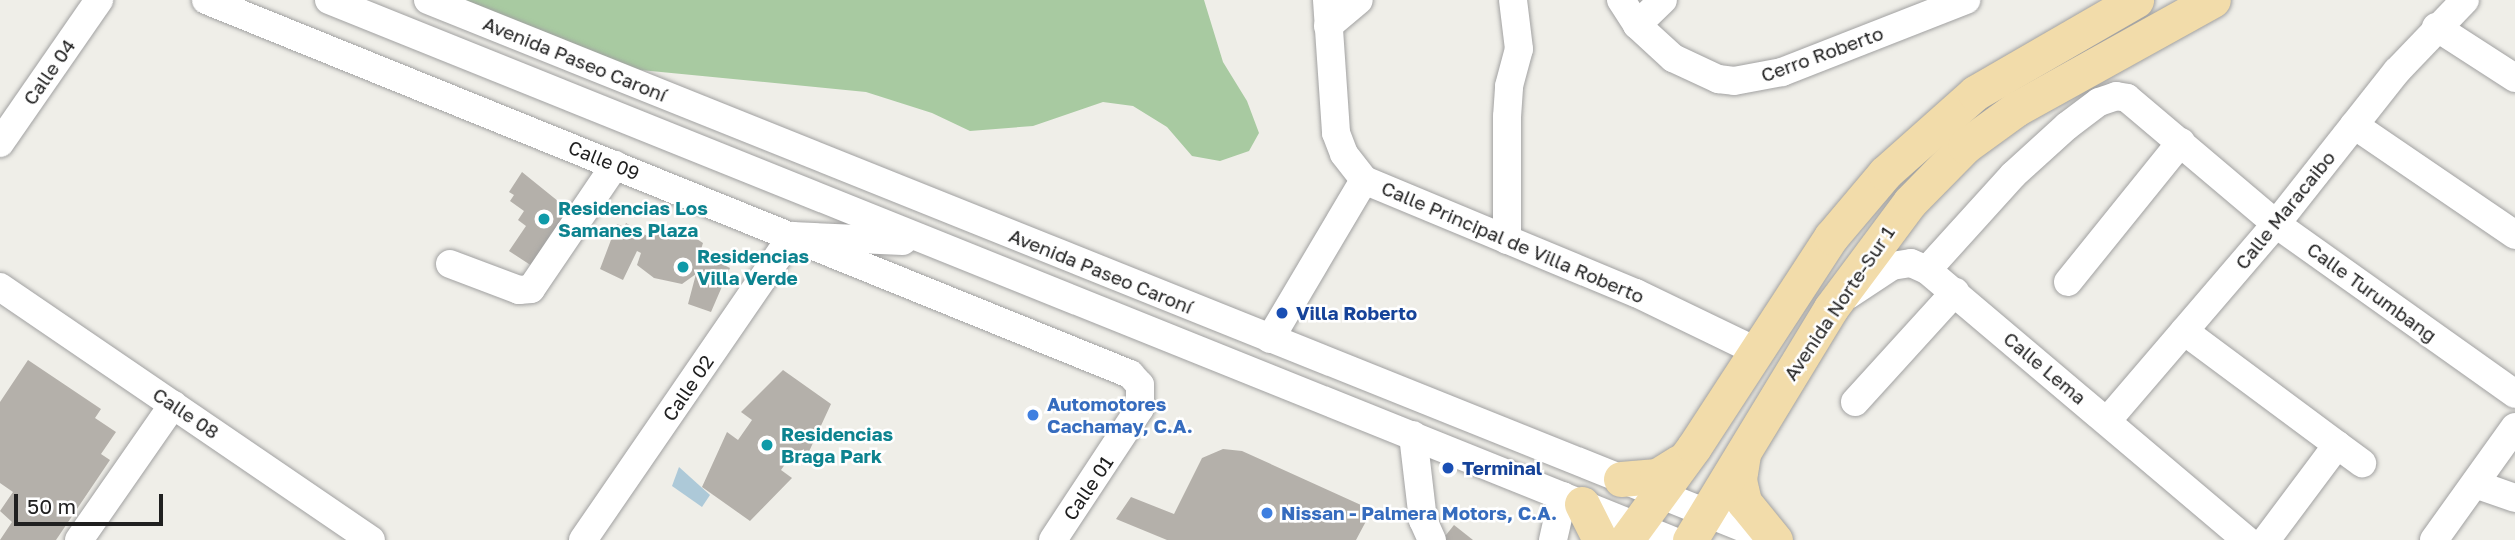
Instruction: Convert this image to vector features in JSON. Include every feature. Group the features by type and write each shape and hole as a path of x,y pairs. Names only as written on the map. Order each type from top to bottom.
{"main road":[{"path":"1631,533 1656,494 1693,447 1839,226 1915,142 2005,72 2136,0"},
{"name":"Avenida Norte-Sur 1","path":"1698,527 1831,308 1885,231 1965,146 2044,92 2213,0"},
{"path":"1621,480 1657,476 1693,447"},
{"path":"1743,451 1739,480 1744,502 1774,540"},
{"path":"1573,500 1600,540"}],"street":[{"name":"Calle 04","path":"0,143 99,0"},
{"name":"Calle 09","path":"206,0 1119,368"},
{"name":"Avenida Paseo Caroní","path":"329,0 1573,500 1631,533 1671,540"},
{"name":"Avenida Paseo Caroní","path":"428,0 1656,494 1698,527 1774,540"},
{"path":"1328,13 1359,0"},
{"path":"1507,240 1507,117 1509,86 1519,49 1513,0"},
{"name":"Cerro Roberto","path":"1621,0 1637,25 1673,58 1718,79 1734,82 1782,72 1966,0"},
{"path":"1637,25 1663,0"},
{"name":"Calle Maracaibo","path":"2107,421 2276,224 2436,27 2465,0"},
{"name":"Calle Principal de Villa Roberto","path":"1328,13 1336,133 1344,154 1364,180 1636,293 1756,351"},
{"path":"2436,27 2515,78"},
{"name":"Calle Turumbang","path":"1927,270 2013,175 2067,127 2116,96 2137,104 2276,224 2515,394"},
{"path":"2354,125 2515,235"},
{"path":"2068,282 2181,142"},
{"path":"450,264 519,289 531,289 615,165"},
{"path":"1270,339 1364,180"},
{"path":"792,236 935,244"},
{"name":"Calle 02","path":"583,540 792,236"},
{"path":"1831,308 1892,266 1911,263 1927,270"},
{"name":"Calle Lema","path":"1927,270 2247,540"},
{"name":"Calle 08","path":"0,287 371,540"},
{"path":"1855,402 1955,292"},
{"path":"2185,331 2362,463"},
{"name":"Calle 01","path":"1053,540 1140,408 1140,385 1119,368"},
{"path":"79,540 173,405"},
{"path":"2434,540 2515,427"},
{"path":"1413,435 1423,520 1432,540"},
{"path":"2266,540 2337,445"},
{"path":"2475,484 2515,498"},
{"path":"1553,540 1573,500"}],"green space":[{"path":"430,0 1204,0 1223,62 1247,101 1259,133 1249,151 1220,161 1192,156 1167,127 1133,106 1103,102 1033,126 970,131 932,113 866,92 589,65"}],"water":[{"path":"679,467 710,495 702,507 672,486"}],"building":[{"name":"Residencias Los Samanes Plaza","path":"522,172 569,210 532,266 509,251 526,226 518,220 524,211 510,201 514,195 509,192"},
{"name":"Residencias Villa Verde","path":"626,223 647,236 652,224 680,228 703,243 699,256 705,259 708,253 724,260 722,264 730,268 711,312 688,304 696,274 682,284 654,278 637,265 641,253 637,251 623,280 600,269 617,224 624,227"},
{"path":"28,360 101,409 95,418 116,432 101,454 110,460 56,540 0,540 12,522 0,511 13,492 0,483 0,402"},
{"name":"Residencias Braga Park","path":"783,370 831,404 806,458 795,450 781,470 792,478 750,521 702,487 727,432 738,440 752,420 741,412"},
{"path":"1223,449 1242,451 1372,510 1356,540 1167,540 1116,519 1131,497 1174,514 1202,458"},
{"path":"1454,525 1473,540 1442,540"}],"place":[{"name":"Residencias Los Samanes Plaza","path":"544,219"},
{"name":"Residencias Villa Verde","path":"683,267"},
{"name":"Villa Roberto","path":"1282,313"},
{"name":"Automotores Cachamay, C.A.","path":"1033,415"},
{"name":"Residencias Braga Park","path":"767,445"},
{"name":"Terminal","path":"1448,468"},
{"name":"Nissan - Palmera Motors, C.A.","path":"1267,513"}]}
